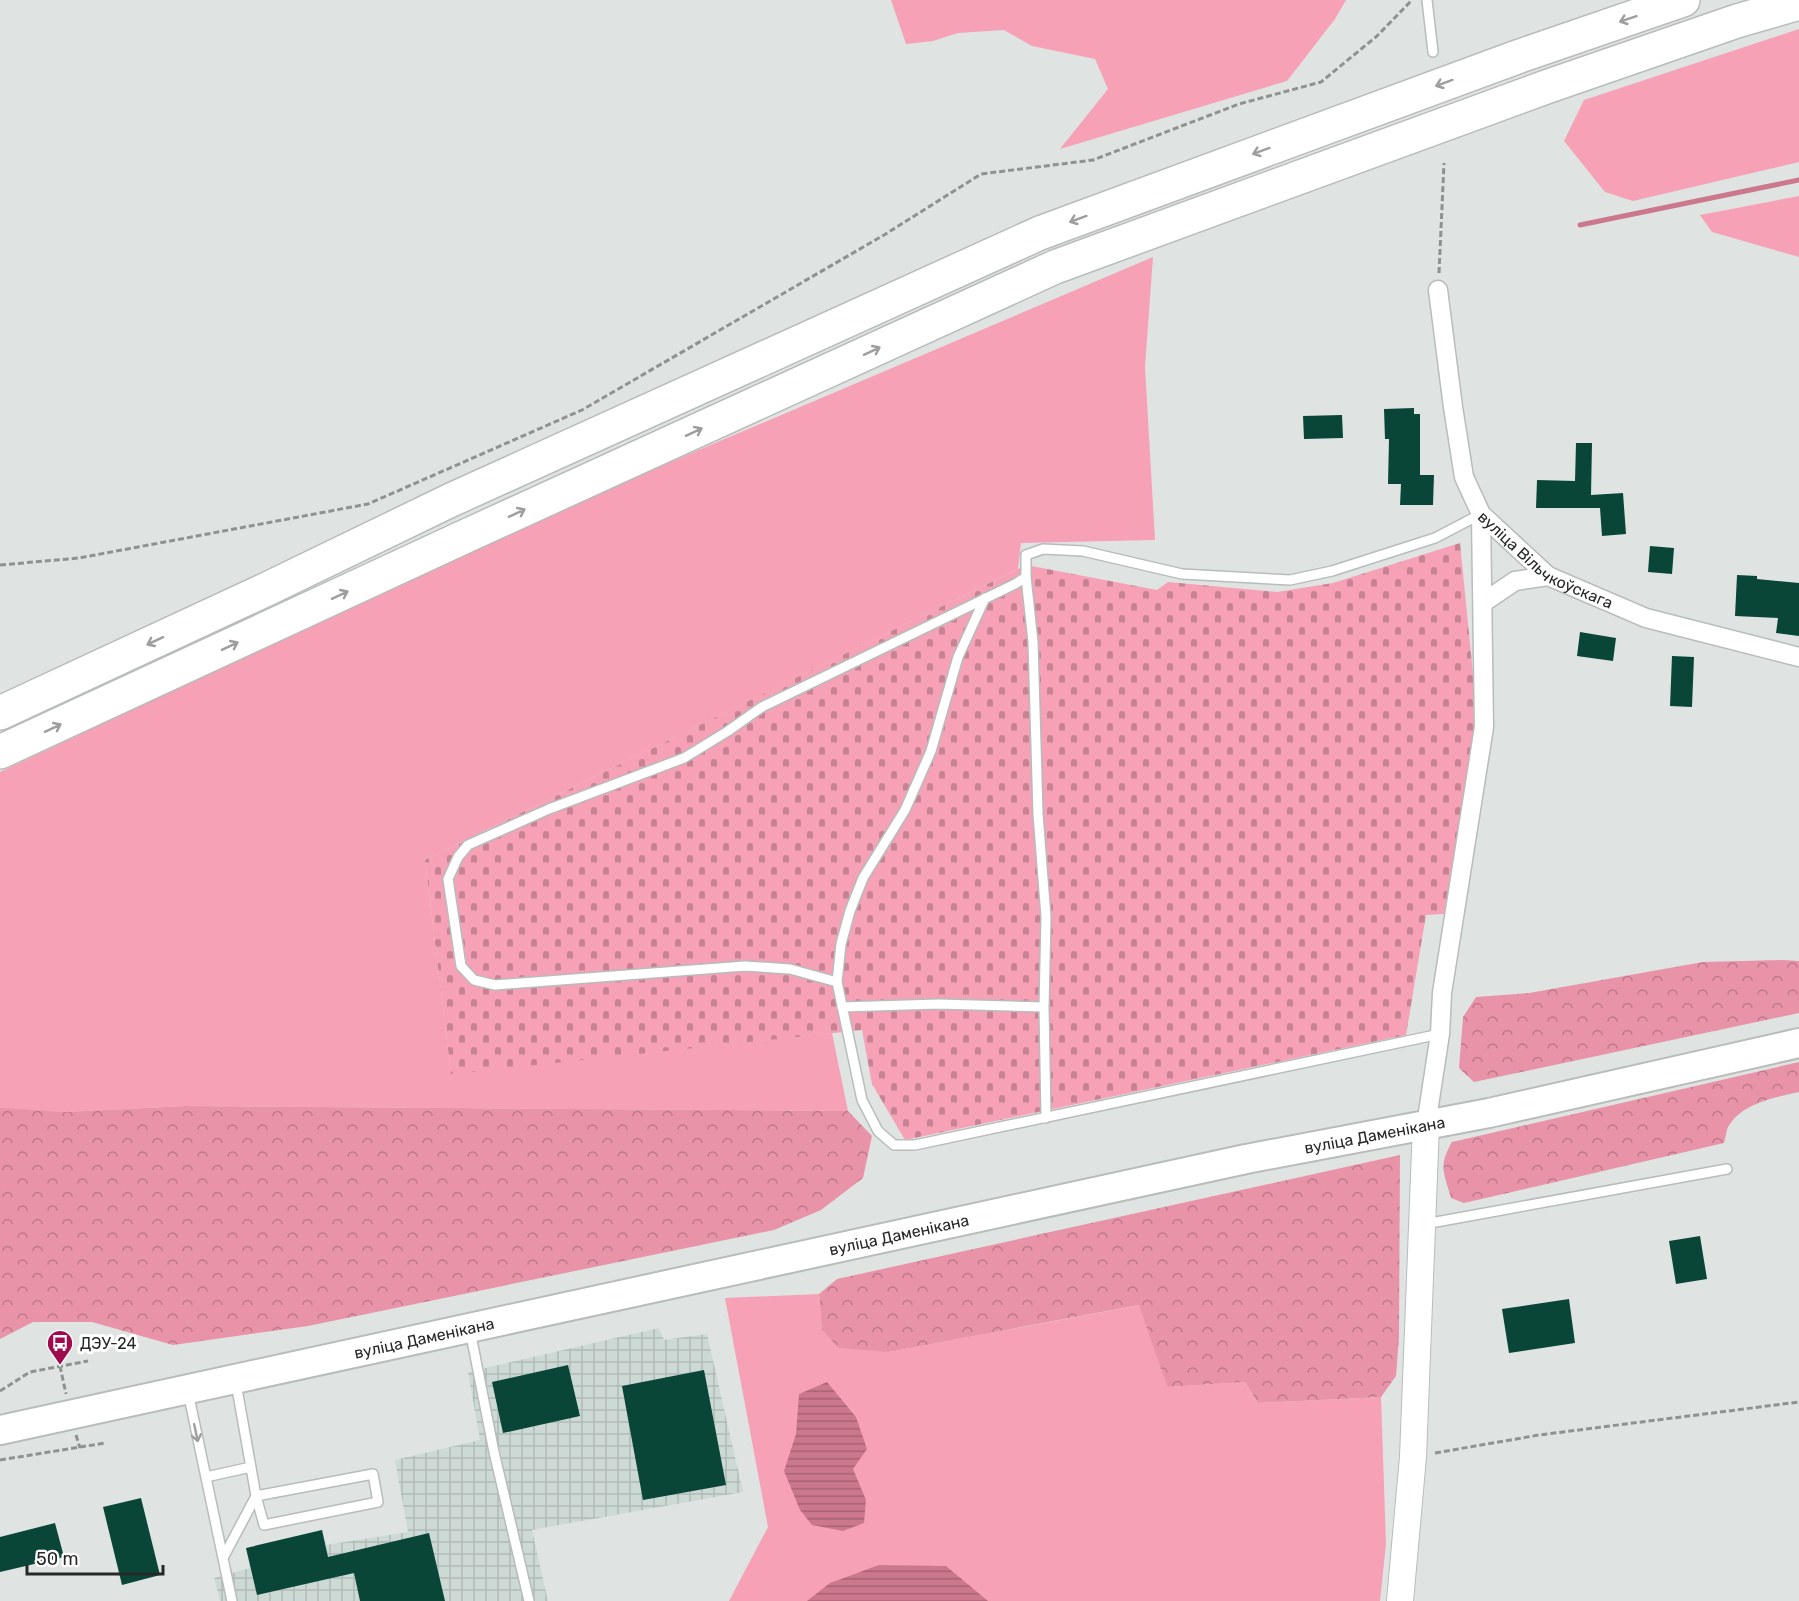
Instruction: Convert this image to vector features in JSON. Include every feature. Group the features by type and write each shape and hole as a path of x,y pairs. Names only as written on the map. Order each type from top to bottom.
{"highway":[{"path":"0,713 265,590 450,500 1040,233 1475,72 1683,0"},
{"path":"0,753 1055,267 1546,87 1737,21 1799,3"}],"main road":[{"name":"вуліца Даменікана","path":"0,1430 1246,1159 1501,1110 1799,1044"}],"street":[{"name":"вуліца Вільчкоўскага","path":"1438,290 1464,477 1481,514 1548,576 1646,618 1799,657"},
{"path":"1400,1601 1413,1457 1426,1125 1440,1034 1442,993 1484,727 1481,514"},
{"path":"1484,602 1515,580 1548,576"}],"lane":[{"path":"1426,0 1433,52"},
{"path":"1046,1118 1044,1007 1046,917 1038,814 1033,642 1026,555 1043,549 1083,551 1182,574 1290,580 1332,571 1435,538 1481,514"},
{"path":"837,982 790,969 745,966 495,985 474,980 461,966 448,879 458,856 468,845 549,809 684,758 762,707 1026,577"},
{"path":"985,598 958,657 931,751 905,810 863,878 850,911 841,944 837,982 862,1100 878,1131 894,1145 915,1145 1440,1034"},
{"path":"842,1007 939,1004 1044,1007"},
{"path":"1422,1224 1727,1169"},
{"path":"469,1328 494,1452 529,1601"},
{"path":"236,1378 256,1496 264,1526 378,1502 373,1474 256,1496"},
{"path":"187,1389 232,1601"},
{"path":"206,1477 251,1467"},
{"path":"223,1558 256,1496"}],"path":[{"path":"0,565 80,558 368,504 582,410 884,235 981,174 1093,159 1239,104 1321,82 1377,36 1412,0"},
{"path":"1438,290 1444,163"},
{"path":"0,1391 30,1372 88,1361"},
{"path":"1413,1457 1539,1435 1799,1402"},
{"path":"0,1460 105,1443"}],"shaded area":[{"path":"659,1328 664,1340 707,1334 743,1492 532,1530 548,1601 220,1601 214,1578 250,1568 246,1548 322,1530 326,1545 408,1532 395,1460 480,1440 468,1372"},
{"path":"827,1382 856,1417 867,1449 853,1469 866,1500 864,1523 843,1531 812,1525 800,1510 784,1471 796,1434 799,1394"},
{"path":"879,1565 946,1566 988,1601 807,1601 830,1583"}],"green space":[{"path":"891,0 1346,0 1335,19 1287,81 1060,149 1108,89 1095,59 1032,46 1004,30 958,33 933,41 906,44"},
{"path":"1799,29 1799,162 1633,201 1605,192 1564,141 1584,100"},
{"path":"1799,196 1799,257 1712,232 1700,215"},
{"path":"1153,257 1145,367 1155,540 1021,543 1018,569 425,860 451,1073 832,1033 848,1111 185,1106 65,1112 0,1109 0,772 553,512"},
{"path":"1460,543 1478,724 1444,914 1426,915 1406,1035 905,1140 872,1084 862,1030 451,1074 425,860 1026,565 1157,590 1168,582 1277,592 1333,583"},
{"path":"1799,961 1799,1013 1474,1082 1459,1068 1463,1017 1476,997 1529,993 1703,962"},
{"path":"1799,1062 1799,1092 1761,1102 1743,1111 1729,1126 1724,1143 1464,1203 1451,1198 1444,1164 1452,1142"},
{"path":"185,1106 848,1111 872,1136 863,1178 821,1210 774,1230 308,1326 173,1345 92,1322 33,1322 0,1339 0,1108 65,1112"},
{"path":"1400,1155 1399,1337 1396,1376 1381,1397 1258,1403 1245,1382 1167,1387 1139,1305 889,1352 839,1348 822,1330 819,1294 837,1279"},
{"path":"819,1294 822,1330 889,1352 1140,1305 1167,1387 1245,1382 1258,1403 1381,1397 1386,1544 1380,1601 729,1601 768,1527 725,1298"}],"building":[{"path":"1414,408 1414,414 1420,414 1420,475 1434,475 1433,505 1400,505 1401,484 1388,484 1389,439 1385,439 1384,409"},
{"path":"1342,415 1343,438 1304,439 1303,416"},
{"path":"1576,443 1592,443 1591,495 1623,493 1626,534 1602,536 1600,508 1536,508 1537,480 1575,481"},
{"path":"1650,546 1674,548 1672,574 1648,572"},
{"path":"1737,575 1799,583 1799,636 1776,633 1778,618 1735,616"},
{"path":"1580,632 1616,638 1613,661 1577,656"},
{"path":"1672,656 1694,657 1692,707 1670,706"},
{"path":"1700,1236 1707,1279 1676,1284 1669,1241"},
{"path":"1569,1299 1575,1343 1509,1353 1502,1309"},
{"path":"568,1365 580,1416 503,1433 492,1382"},
{"path":"704,1370 726,1485 643,1500 622,1386"},
{"path":"141,1498 160,1575 122,1585 103,1507"},
{"path":"55,1523 64,1557 0,1572 0,1537"},
{"path":"322,1530 328,1557 429,1533 445,1601 360,1601 354,1573 257,1595 246,1548"}],"waterway":[{"path":"1580,225 1799,180"}],"place":[{"name":"ДЭУ-24","path":"60,1366"}]}
